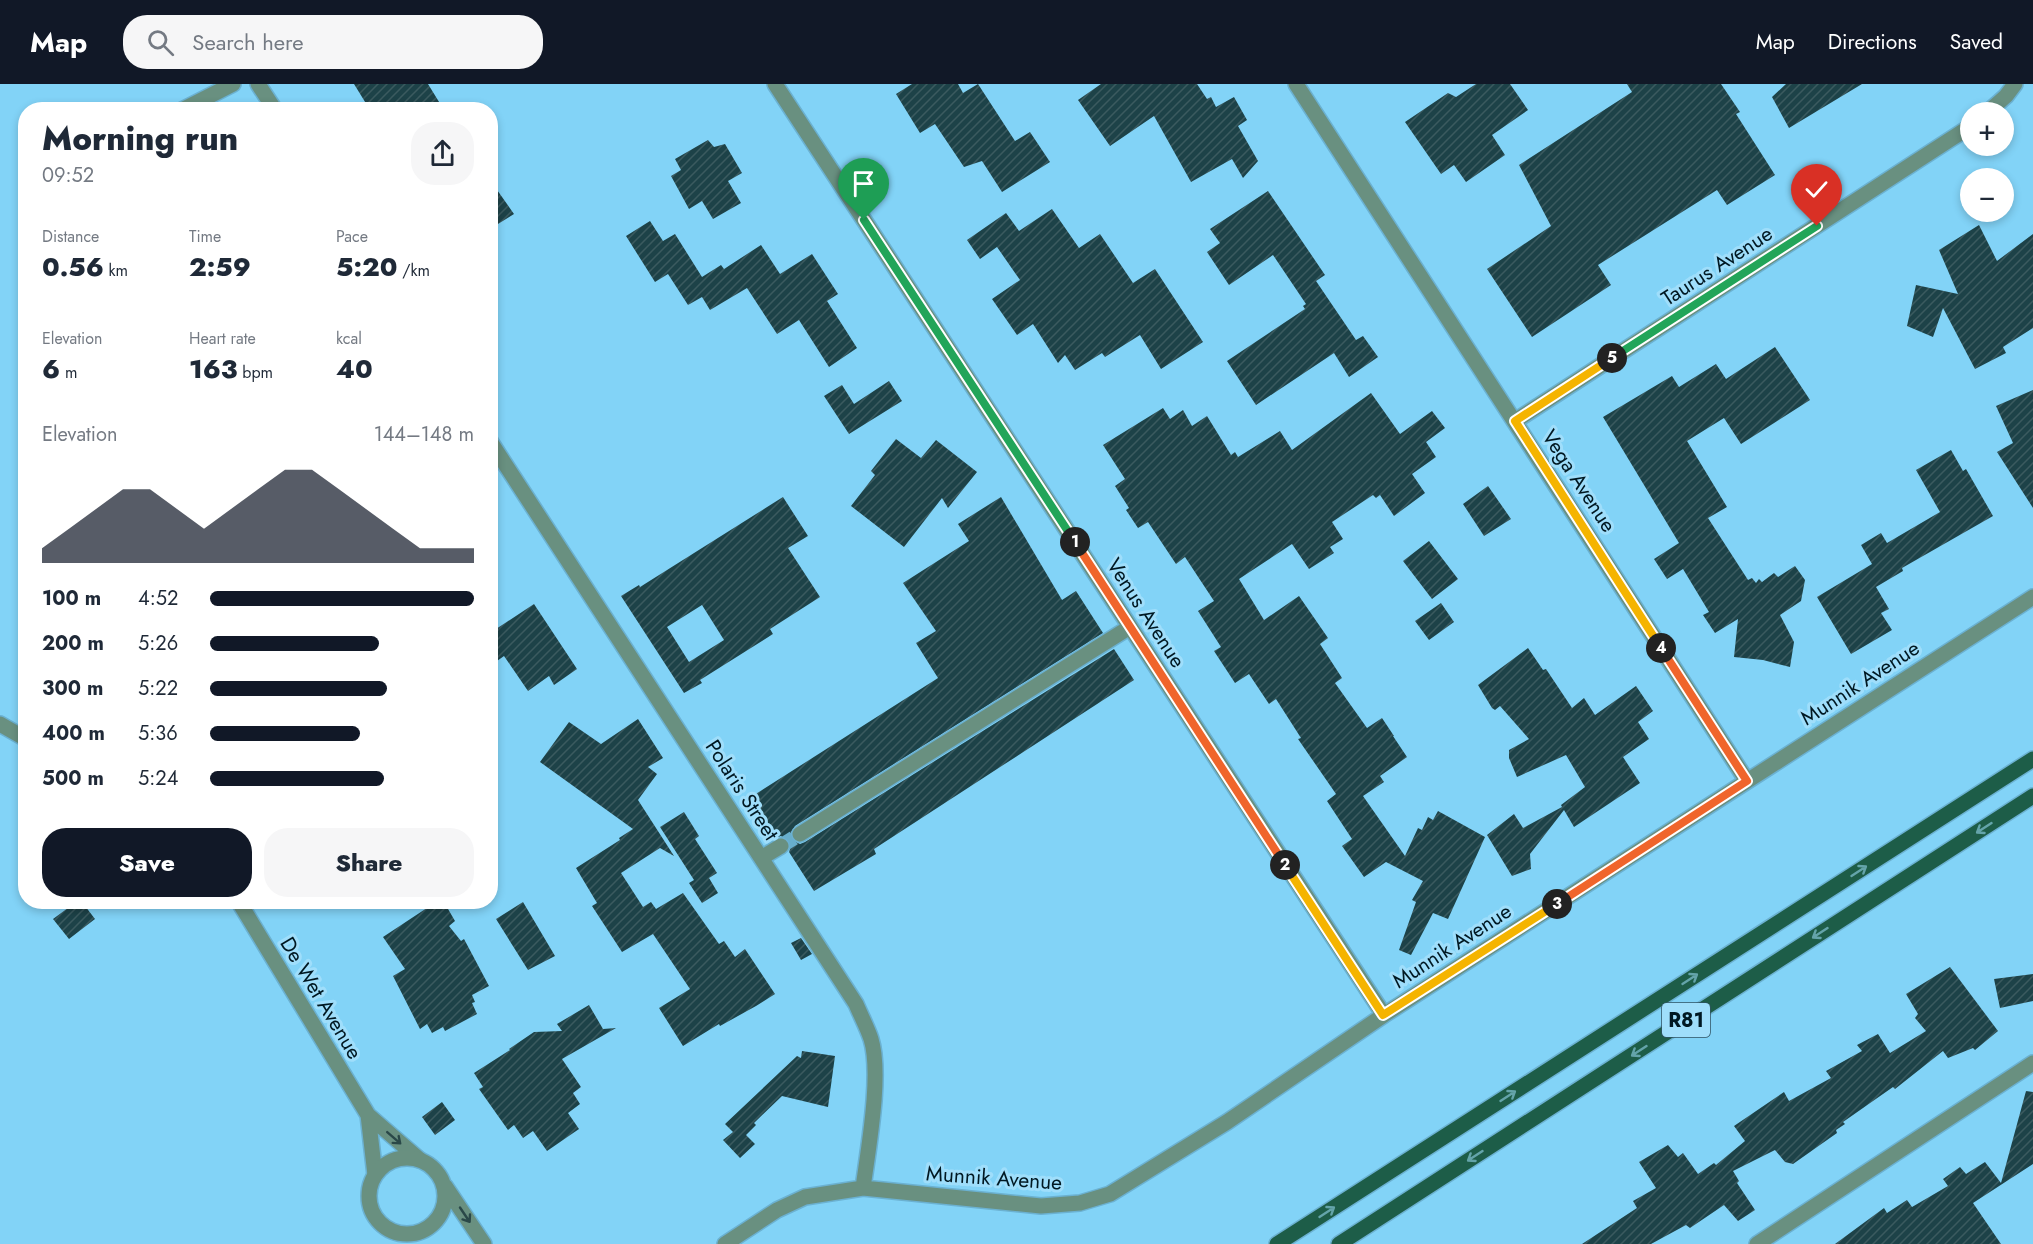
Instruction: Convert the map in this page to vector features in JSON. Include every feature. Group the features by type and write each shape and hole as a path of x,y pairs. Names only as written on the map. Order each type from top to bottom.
{"main road":[{"name":"R81","path":"1277,1244 2033,759"},
{"name":"R81","path":"1339,1244 2033,796"}],"street":[{"path":"198,102 233,84"},
{"path":"258,84 270,102"},
{"name":"Venus Avenue","path":"775,84 1383,1015"},
{"name":"Vega Avenue","path":"1296,84 1747,781"},
{"path":"1999,102 2015,84"},
{"name":"Taurus Avenue","path":"1515,421 1960,133"},
{"name":"Polaris Street","path":"498,454 856,1004 871,1040 875,1063 863,1188"},
{"name":"Munnik Avenue","path":"725,1244 777,1210 805,1197 863,1188 1041,1206 1080,1203 1110,1194 1227,1122 1383,1015 2033,597"},
{"path":"800,834 1130,627"},
{"path":"0,724 18,734"},
{"path":"761,858 781,846"},
{"name":"De Wet Avenue","path":"243,909 368,1115 420,1160"},
{"path":"1756,1244 2033,1063"},
{"name":"De Wet Avenue","path":"368,1115 375,1175"},
{"path":"445,1186 444,1211 437,1222 420,1238 401,1235 389,1230 372,1212 369,1199 370,1186 375,1175 384,1165 408,1157 420,1160 440,1175 484,1244"}],"building":[{"path":"354,84 428,84 439,102 365,102"},
{"path":"912,84 958,84 963,93 978,84 1015,141 1030,132 1050,162 1002,192 982,161 964,167 935,124 920,133 896,94"},
{"path":"1101,84 1197,84 1207,99 1211,97 1216,107 1234,97 1247,120 1238,126 1258,161 1243,178 1232,159 1191,182 1154,116 1110,146 1078,100"},
{"path":"1476,84 1510,84 1528,110 1492,135 1505,155 1466,182 1454,165 1441,174 1405,122 1448,93 1456,97"},
{"path":"1627,84 1721,84 1740,112 1736,114 1775,175 1727,205 1717,190 1598,265 1611,285 1532,337 1487,269 1551,226 1519,165 1632,92"},
{"path":"1786,84 1862,84 1789,128 1772,97"},
{"path":"708,140 714,147 725,144 742,173 728,181 741,203 713,219 702,201 689,209 671,176 681,170 675,159"},
{"path":"498,191 514,214 498,224"},
{"path":"1268,191 1325,275 1316,281 1356,340 1363,336 1378,357 1349,377 1334,353 1256,405 1227,361 1305,309 1303,306 1306,304 1273,255 1229,285 1207,252 1220,243 1210,229"},
{"path":"1052,209 1079,248 1100,234 1133,283 1155,269 1203,342 1161,369 1140,335 1105,357 1102,353 1075,370 1065,355 1058,363 1033,324 1017,335 992,299 1020,280 997,247 980,259 967,240 1006,213 1019,231"},
{"path":"650,221 663,241 675,234 702,277 721,265 724,269 761,245 780,274 812,254 838,294 827,301 857,348 829,367 799,320 777,334 747,288 710,310 702,297 688,305 668,274 655,282 626,236"},
{"path":"1979,225 1997,261 2033,234 2033,328 2003,347 2006,353 1975,369 1943,308 1933,337 1907,326 1916,285 1958,294 1939,250"},
{"path":"1775,347 1810,400 1741,444 1724,418 1687,441 1727,507 1708,518 1748,580 1752,578 1756,583 1759,579 1762,582 1774,573 1778,577 1795,566 1805,580 1801,601 1780,615 1794,642 1790,667 1763,660 1734,657 1738,619 1715,633 1703,615 1709,612 1683,569 1667,579 1654,559 1679,543 1603,417 1672,376 1679,387 1716,364 1726,379"},
{"path":"889,381 902,401 849,434 824,396 842,385 854,404"},
{"path":"2033,390 2033,508 1997,452 2013,443 1996,406"},
{"path":"1371,393 1400,434 1432,411 1445,428 1426,442 1436,457 1412,474 1425,493 1394,516 1380,495 1376,498 1373,495 1332,522 1343,539 1330,547 1334,553 1309,569 1292,544 1239,579 1264,620 1299,596 1328,638 1320,644 1342,678 1335,683 1367,728 1382,718 1407,757 1380,776 1384,782 1363,796 1405,856 1418,828 1422,830 1428,817 1433,820 1438,811 1485,837 1448,919 1433,913 1411,955 1399,950 1416,902 1412,900 1423,881 1386,862 1364,877 1342,846 1352,839 1327,801 1336,794 1298,739 1301,738 1276,699 1269,704 1249,674 1235,683 1214,651 1221,647 1198,611 1214,601 1185,557 1176,564 1148,522 1138,528 1126,510 1129,508 1115,486 1125,479 1103,445 1163,408 1170,419 1183,410 1192,426 1207,416 1231,455 1235,452 1238,457 1280,431 1292,450"},
{"path":"896,439 921,458 936,440 977,472 948,508 942,498 904,547 851,506 875,475 871,471"},
{"path":"1951,450 1963,471 1966,469 1993,516 1902,568 1903,571 1876,587 1889,609 1881,613 1892,630 1851,654 1817,597 1872,564 1861,545 1881,533 1887,543 1940,512 1916,470"},
{"path":"1488,486 1511,519 1484,536 1463,504"},
{"path":"783,497 808,536 788,548 820,597 770,629 773,634 700,680 702,683 684,693 621,596 639,585 640,587","holes":["702,605 724,640 689,662 667,627"]},
{"path":"1001,497 1062,600 1076,591 1103,633 795,826 790,834 792,840 800,844 805,842 1114,649 1134,680 874,849 876,854 814,891 789,852 791,846 789,841 781,836 775,838 772,833 774,832 751,797 938,678 916,643 936,631 903,583 969,541 958,524"},
{"path":"1429,541 1458,579 1432,599 1403,561"},
{"path":"1441,603 1454,622 1429,640 1415,621"},
{"path":"534,604 577,669 554,685 549,676 528,691 504,656 498,660 498,628"},
{"path":"1528,648 1543,670 1546,669 1572,708 1584,698 1595,715 1636,686 1653,711 1638,722 1649,739 1623,757 1640,783 1574,827 1564,810 1530,854 1531,869 1512,876 1487,835 1514,814 1523,828 1562,807 1561,805 1585,787 1566,755 1517,777 1509,758 1509,750 1529,739 1500,706 1495,710 1492,708 1478,685"},
{"path":"638,719 663,758 648,767 657,774 638,800 674,856 660,848 621,873 643,907 651,902 656,909 683,893 719,944 724,941 735,957 745,949 775,994 683,1046 659,1008 690,989 653,934 622,952 592,906 597,903 576,868 633,829 540,762 569,722 601,744"},
{"path":"684,812 699,836 695,839 717,873 709,878 718,893 702,903 689,883 694,880 660,827"},
{"path":"523,902 555,956 528,970 496,919"},
{"path":"67,909 87,909 95,919 69,939 53,919"},
{"path":"425,909 448,909 455,921 449,926 461,941 464,939 489,986 472,995 475,1002 472,1003 477,1014 445,1031 443,1027 432,1033 427,1024 420,1029 393,976 405,969 383,937"},
{"path":"801,938 812,954 801,960 791,943"},
{"path":"1950,967 1998,1031 1975,1050 1973,1048 1948,1058 1943,1051 1895,1089 1893,1087 1843,1122 1845,1124 1836,1130 1837,1133 1793,1164 1785,1162 1775,1150 1733,1171 1739,1181 1737,1183 1755,1210 1738,1221 1724,1205 1690,1228 1686,1225 1651,1244 1582,1244 1637,1208 1633,1201 1656,1188 1639,1162 1668,1145 1678,1157 1683,1153 1698,1174 1714,1163 1716,1165 1745,1141 1734,1126 1784,1092 1789,1101 1831,1078 1826,1071 1862,1051 1857,1045 1878,1034 1890,1053 1926,1031 1915,1018 1918,1014 1906,994"},
{"path":"2033,974 2033,1001 2000,1008 1994,979"},
{"path":"589,1005 603,1029 616,1028 562,1059 581,1087 573,1093 580,1104 568,1113 579,1129 547,1151 533,1131 523,1138 514,1125 508,1130 479,1089 483,1087 474,1073 534,1032 562,1031 557,1024"},
{"path":"802,1051 835,1056 828,1107 782,1096 754,1123 756,1125 746,1135 755,1144 740,1158 723,1140 733,1132 725,1124 797,1056 801,1058"},
{"path":"2026,1091 2033,1092 2033,1164 1973,1203 2001,1244 1835,1244 1884,1208 1887,1213 1907,1200 1912,1207 1948,1186 1943,1179 1960,1167 1966,1174 1985,1162 2001,1183"},
{"path":"442,1102 455,1120 435,1135 422,1117"}],"tunnel":[{"path":"781,846 800,834"}],"route":[{"path":"864,220 1383,1015 1747,781 1515,421 1817,226"}]}
